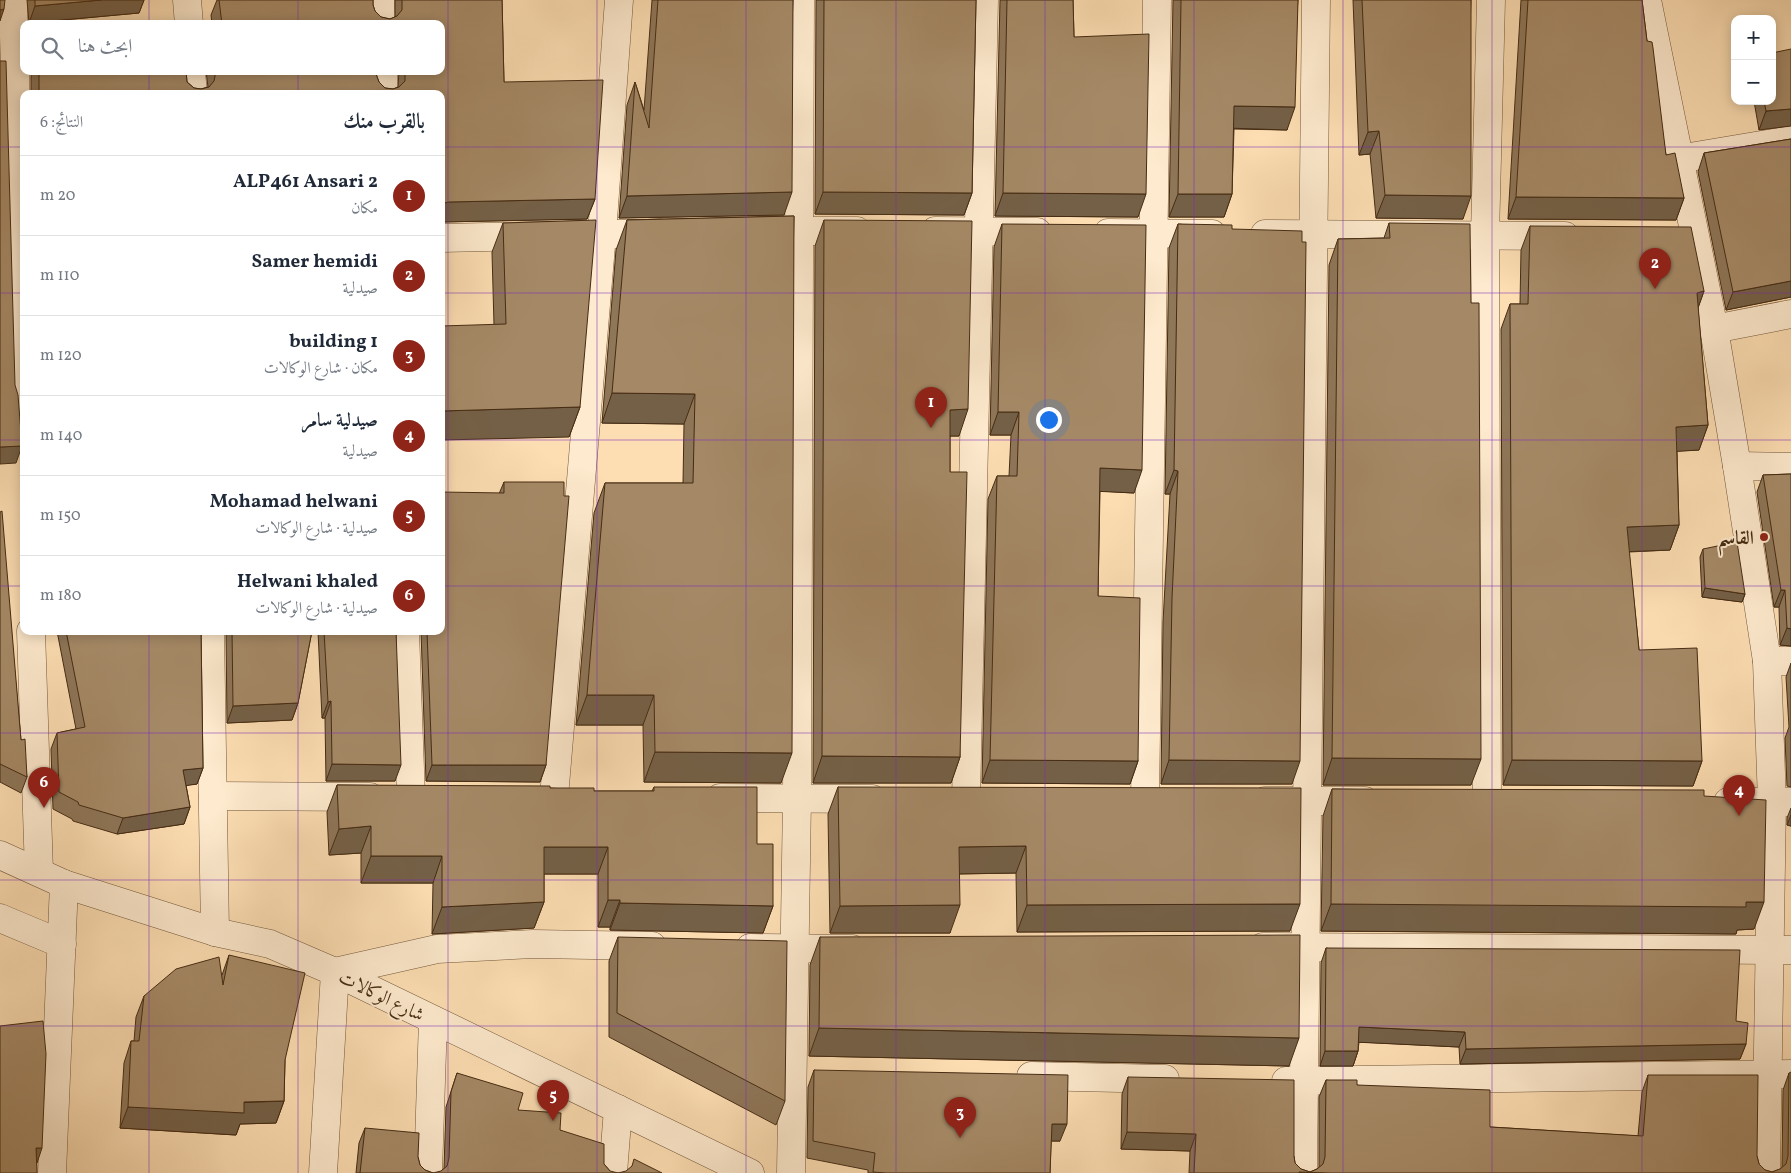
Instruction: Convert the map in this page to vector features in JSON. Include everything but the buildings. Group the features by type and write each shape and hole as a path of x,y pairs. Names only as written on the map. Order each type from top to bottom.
{"street":[{"path":"13,0 14,264 20,347"},
{"path":"187,0 189,20"},
{"path":"380,0 381,20"},
{"path":"554,797 602,234 619,0"},
{"path":"791,1173 804,1071 795,949 800,0"},
{"path":"966,800 984,0"},
{"path":"1145,800 1157,0"},
{"path":"1303,1173 1316,0"},
{"path":"1459,802 1497,802 1485,236 1491,0"},
{"path":"1650,0 1678,159 1684,236 1714,329 1737,466 1779,661 1781,802 1779,1074 1766,1173"},
{"path":"192,75 193,90"},
{"path":"383,75 384,90"},
{"path":"1678,159 1791,140"},
{"path":"730,232 799,230 879,231"},
{"path":"909,231 1594,236"},
{"path":"445,238 681,232"},
{"path":"1714,329 1791,314"},
{"path":"1737,466 1791,467"},
{"path":"31,635 39,872"},
{"path":"210,635 215,932"},
{"path":"405,635 411,797"},
{"path":"213,796 440,797"},
{"path":"525,797 583,797"},
{"path":"690,798 896,799"},
{"path":"936,799 996,800"},
{"path":"1115,800 1174,800"},
{"path":"1241,800 1393,801"},
{"path":"1703,802 1781,802"},
{"name":"شارع الوكالات","path":"0,855 64,884 215,932 270,944 335,972 750,1173"},
{"path":"52,1173 64,884"},
{"path":"0,918 62,944"},
{"path":"322,1173 335,972 437,948 533,944 679,947"},
{"path":"1237,947 1780,950"},
{"path":"727,948 874,949"},
{"path":"428,1173 433,1020"},
{"path":"1264,1081 1304,1082 1779,1074"},
{"path":"1004,1075 1194,1079"},
{"path":"613,1173 618,1109"}],"place":[{"name":"Samer hemidi","path":"1655,289"},
{"name":"ALP461 Ansari 2","path":"931,428"},
{"name":"القاسم","path":"1764,537"},
{"name":"Helwani khaled","path":"44,808"},
{"name":"صيدلية سامر","path":"1739,816"},
{"name":"Mohamad helwani","path":"553,1121"},
{"name":"building 1","path":"960,1138"}]}
